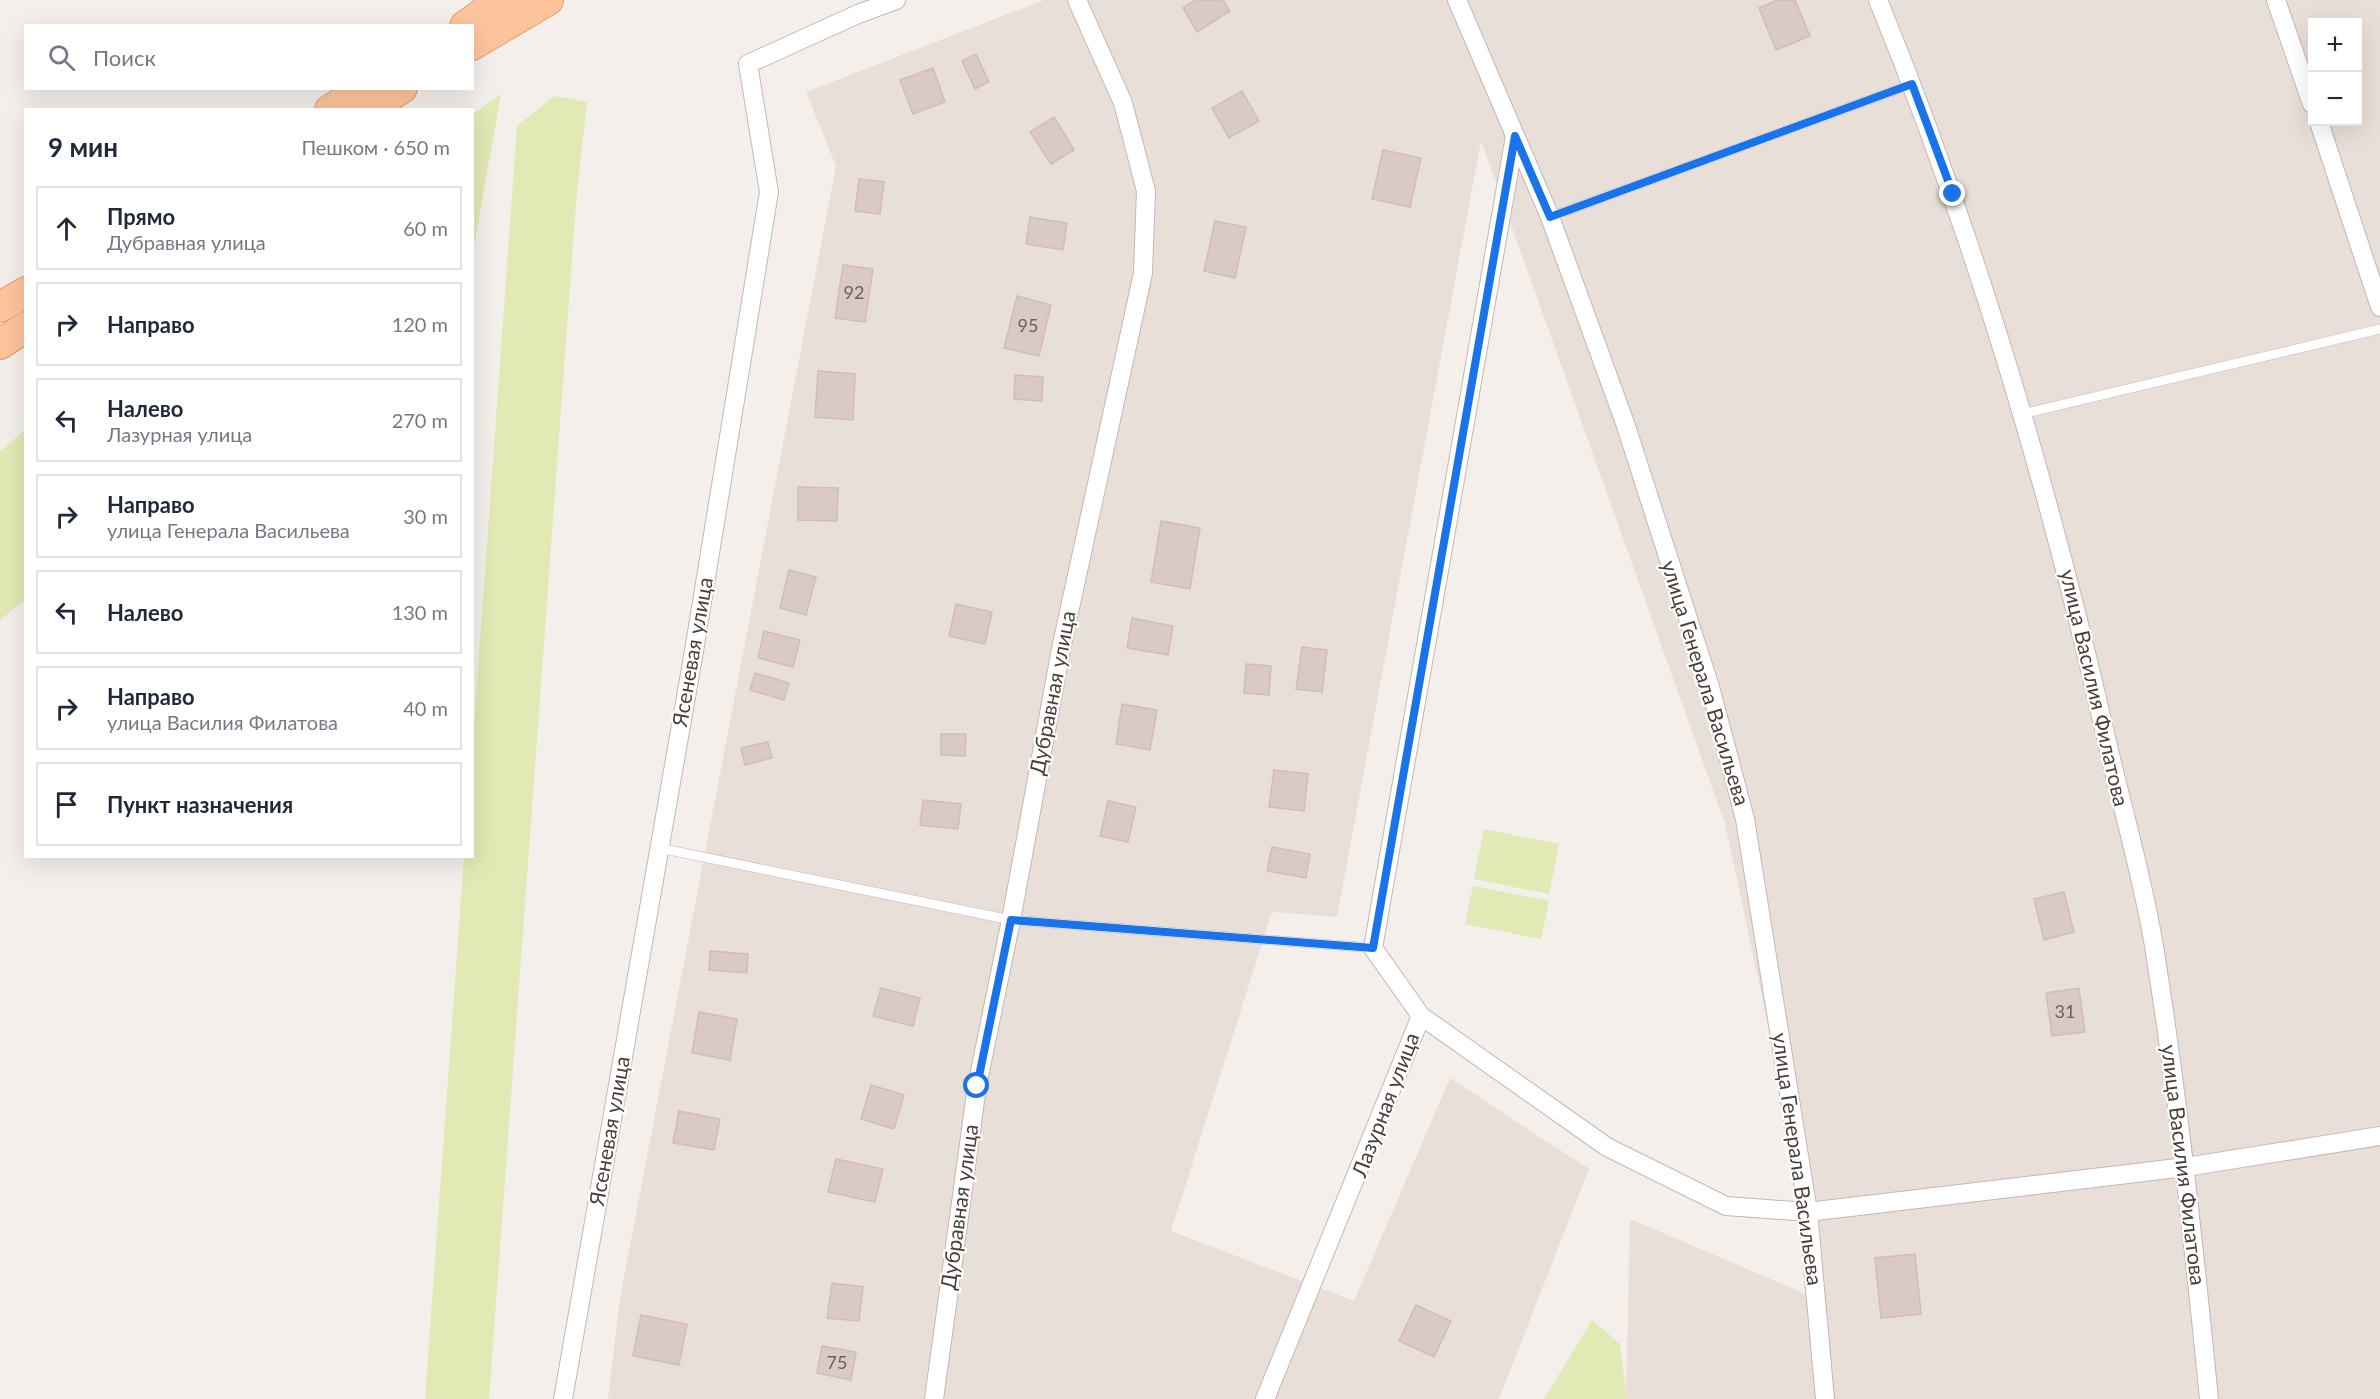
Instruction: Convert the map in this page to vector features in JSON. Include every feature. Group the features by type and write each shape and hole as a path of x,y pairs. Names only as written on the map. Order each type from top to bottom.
{"main road":[{"path":"468,24 502,0"},
{"path":"474,44 548,0"},
{"path":"333,108 362,90"},
{"path":"372,108 399,90"},
{"path":"0,307 24,293"},
{"path":"0,344 24,328"}],"street":[{"name":"Ясеневая улица","path":"563,1399 660,848 769,192 748,64 858,14 896,0"},
{"name":"Дубравная улица","path":"934,1399 977,1086 1011,920 1061,649 1143,273 1146,191 1123,103 1077,0"},
{"name":"улица Генерала Васильева","path":"1457,0 1550,217 1625,423 1710,687 1745,819 1808,1212 1825,1399"},
{"name":"улица Василия Филатова","path":"1878,0 1953,194 2022,414 2074,600 2153,941 2186,1167 2209,1399"},
{"path":"2276,0 2308,90"},
{"path":"2320,126 2380,307"},
{"path":"1373,948 1515,136"},
{"name":"Лазурная улица","path":"1265,1399 1421,1016 1373,948"},
{"path":"1421,1016 1607,1147 1726,1206 1808,1212 2186,1167 2380,1136"}],"lane":[{"path":"1550,217 1912,84"},
{"path":"2022,414 2380,329"},
{"path":"660,848 1011,920 1373,948"}],"shaded area":[{"path":"1044,0 2380,0 2380,1399 1626,1399 1630,1219 1824,1302 1808,1212 1725,824 1481,141 1337,917 1272,912 1171,1231 1354,1301 1450,1078 1589,1169 1499,1399 608,1399 620,1298 836,166 806,92"}],"green space":[{"path":"501,94 474,242 474,113"},
{"path":"554,96 587,102 576,203 489,1399 425,1399 464,858 474,858 474,725 517,126"},
{"path":"24,431 24,601 0,620 0,451"},
{"path":"1484,829 1559,844 1549,894 1474,879"},
{"path":"1473,886 1549,901 1541,939 1465,924"},
{"path":"1592,1320 1620,1344 1627,1399 1544,1399"}],"building":[{"path":"1195,0 1223,0 1230,11 1197,32 1183,8"},
{"path":"1777,0 1795,0 1810,36 1776,50 1759,8"},
{"path":"976,54 989,82 975,89 962,61"},
{"path":"933,68 945,102 913,114 900,80"},
{"path":"1242,91 1259,121 1229,138 1212,108"},
{"path":"1054,117 1074,150 1051,164 1030,132"},
{"path":"1383,150 1421,158 1410,207 1372,199"},
{"path":"859,179 884,182 880,214 855,211"},
{"path":"1030,217 1067,223 1063,250 1026,244"},
{"path":"1215,221 1246,227 1235,278 1204,271"},
{"path":"843,265 873,269 865,322 835,318"},
{"path":"1017,296 1051,305 1039,356 1004,348"},
{"path":"818,371 855,374 853,420 815,417"},
{"path":"1015,375 1043,377 1042,401 1014,399"},
{"path":"798,487 838,488 837,521 798,520"},
{"path":"1161,521 1200,528 1190,589 1151,582"},
{"path":"789,570 816,577 806,615 780,608"},
{"path":"956,604 992,612 985,644 949,636"},
{"path":"1132,618 1173,626 1168,655 1127,648"},
{"path":"764,631 800,640 793,667 758,658"},
{"path":"1302,647 1327,650 1322,692 1296,689"},
{"path":"1246,664 1271,666 1269,695 1244,693"},
{"path":"755,673 789,683 784,700 750,690"},
{"path":"1122,704 1157,710 1150,750 1116,744"},
{"path":"941,734 966,734 965,756 941,755"},
{"path":"768,742 772,758 745,765 741,748"},
{"path":"1274,770 1308,774 1304,811 1269,807"},
{"path":"923,800 961,804 958,829 920,825"},
{"path":"1108,801 1136,807 1128,842 1100,836"},
{"path":"1272,847 1310,854 1306,878 1267,871"},
{"path":"2064,892 2074,932 2044,940 2034,899"},
{"path":"710,951 748,954 747,973 709,970"},
{"path":"881,988 920,998 913,1026 873,1016"},
{"path":"2079,988 2085,1032 2052,1036 2046,993"},
{"path":"699,1012 737,1019 730,1060 692,1053"},
{"path":"871,1085 904,1095 894,1129 861,1119"},
{"path":"679,1111 720,1119 714,1150 673,1143"},
{"path":"836,1159 883,1169 875,1202 828,1192"},
{"path":"1915,1254 1921,1314 1881,1318 1875,1258"},
{"path":"832,1283 863,1287 859,1321 827,1318"},
{"path":"1416,1305 1451,1321 1434,1357 1399,1341"},
{"path":"641,1315 687,1324 679,1365 633,1356"},
{"path":"822,1346 856,1352 851,1380 817,1373"}],"route":[{"path":"977,1086 1011,920 1373,948 1515,136 1550,217 1912,84 1953,194"}]}
